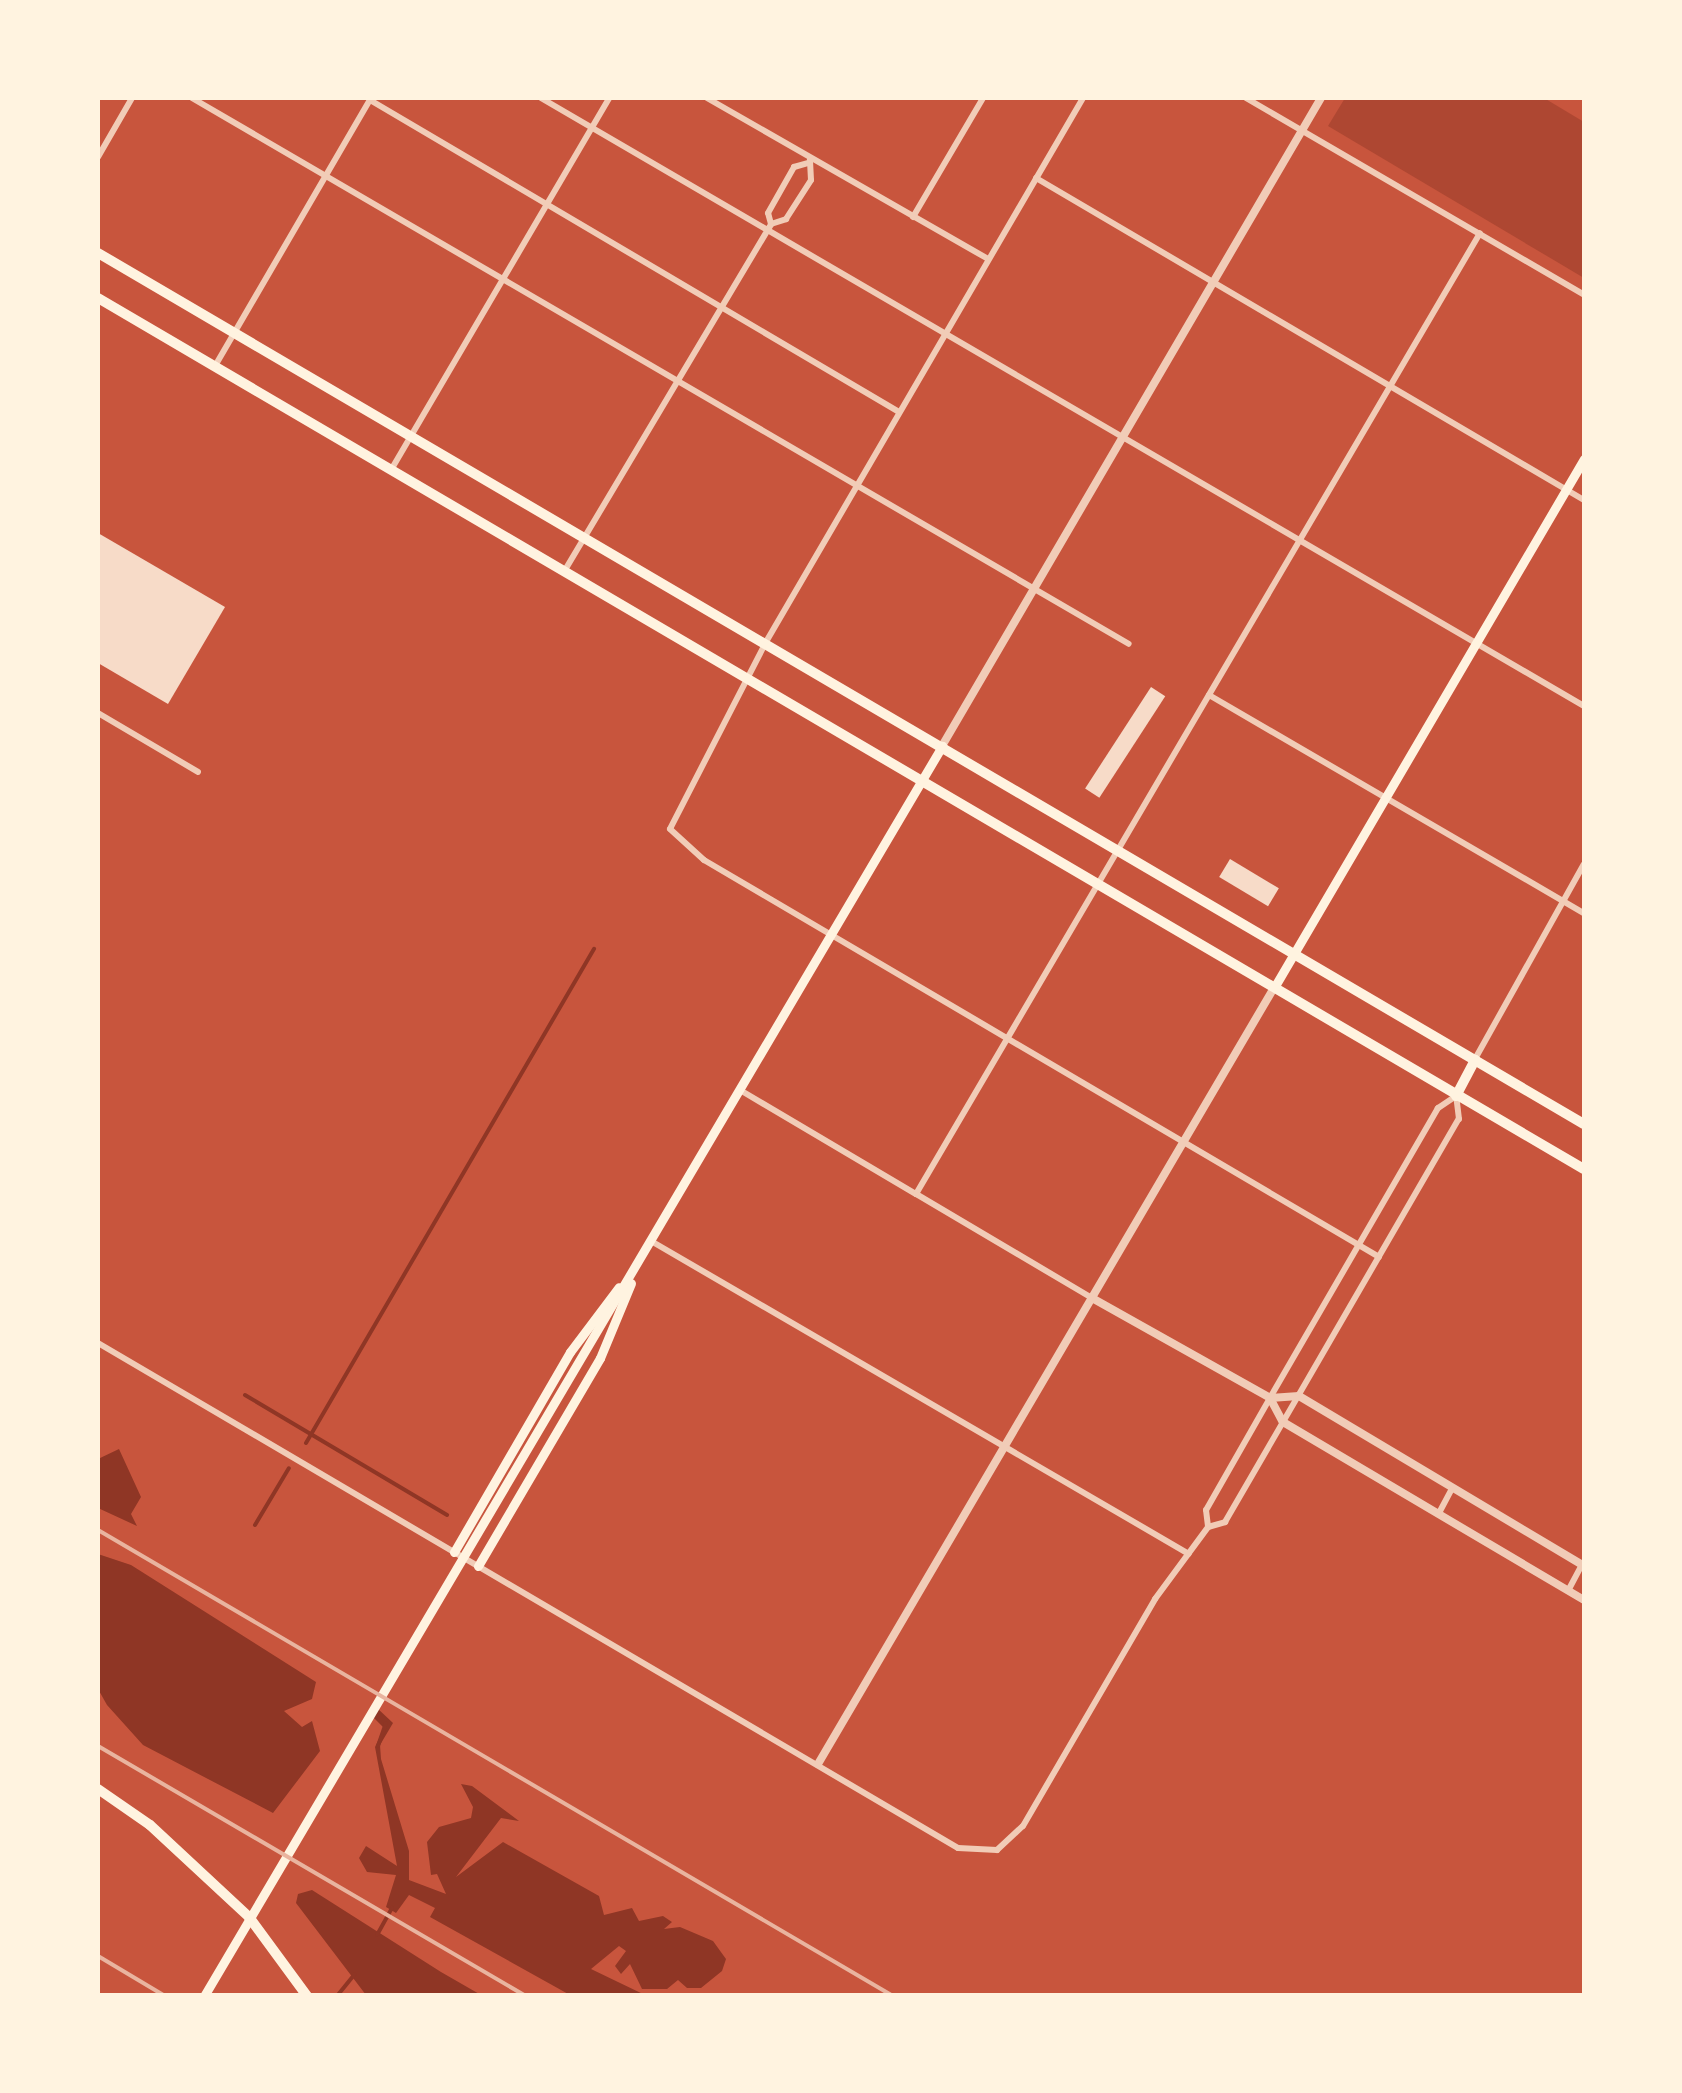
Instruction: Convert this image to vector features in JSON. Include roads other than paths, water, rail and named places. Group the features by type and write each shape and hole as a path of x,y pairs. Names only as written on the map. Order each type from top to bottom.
{"main road":[{"path":"98,253 1584,1124"},
{"path":"98,298 1584,1169"},
{"path":"1275,986 1584,459"},
{"path":"204,1996 942,746"},
{"path":"1456,1096 1475,1060"},
{"path":"454,1552 570,1352 636,1266"},
{"path":"478,1566 600,1358 636,1266"},
{"path":"98,1789 150,1825 249,1917 307,1996"}],"street":[{"path":"98,157 132,98"},
{"path":"192,98 1129,644"},
{"path":"541,98 947,330 1122,437 1584,706"},
{"path":"391,470 609,98"},
{"path":"708,98 988,260"},
{"path":"913,217 980,98"},
{"path":"1083,98 746,676 670,828 704,860 1379,1258"},
{"path":"1246,98 1584,295"},
{"path":"942,746 1321,98"},
{"path":"214,367 371,99 900,412"},
{"path":"770,227 768,213 794,167 810,160"},
{"path":"565,570 770,227 786,219 811,180 810,160"},
{"path":"1036,178 1584,500"},
{"path":"916,1194 1480,233"},
{"path":"1209,695 1584,913"},
{"path":"98,713 198,772"},
{"path":"1475,1060 1584,864"},
{"path":"818,1764 1275,986"},
{"path":"740,1090 1270,1398 1283,1422 1584,1600"},
{"path":"98,1343 958,1848 997,1850 1014,1841 1155,1599 1208,1528 1225,1522 1459,1119 1456,1096 1438,1108 1270,1398 1206,1510 1208,1528"},
{"path":"651,1241 1189,1554"},
{"path":"1270,1398 1299,1396 1583,1565 1568,1589"},
{"path":"1439,1513 1452,1489"}],"waterway":[{"path":"306,1443 594,949"},
{"path":"245,1395 447,1515"},
{"path":"255,1525 289,1468"},
{"path":"378,1746 386,1723"},
{"path":"377,1935 392,1908"},
{"path":"337,1996 355,1974"}],"railway":[{"path":"98,1530 893,1996"},
{"path":"98,1746 526,1996"},
{"path":"98,1956 165,1996"}]}
